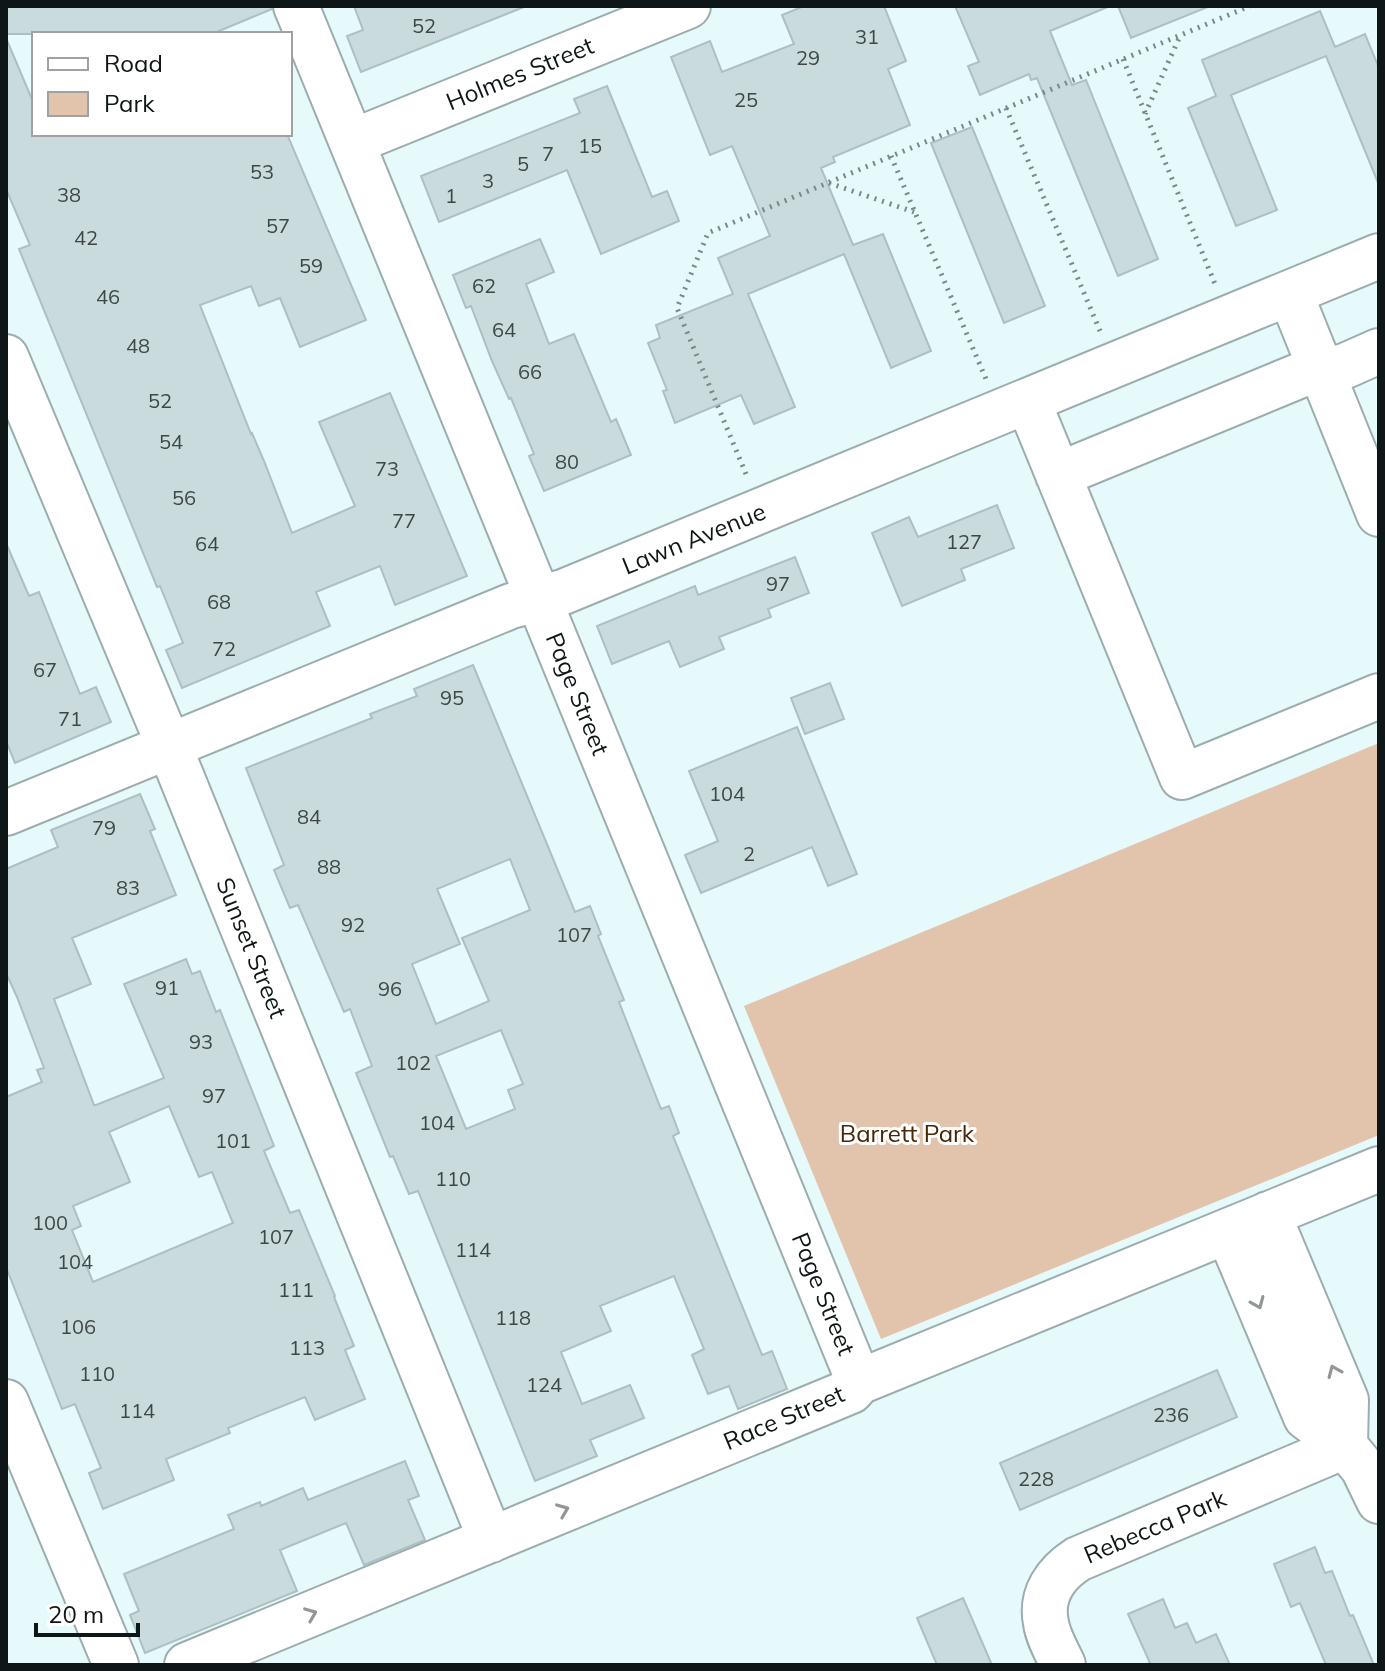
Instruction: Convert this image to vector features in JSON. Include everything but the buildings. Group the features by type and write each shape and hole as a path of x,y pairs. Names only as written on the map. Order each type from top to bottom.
{"street":[{"name":"Page Street","path":"296,6 859,1382"},
{"name":"Holmes Street","path":"352,142 688,6"},
{"name":"Lawn Avenue","path":"6,813 511,606 563,592 1009,394 1290,293 1379,256"},
{"path":"1290,293 1379,514"},
{"path":"1058,475 1301,375 1345,366 1379,351"},
{"name":"Sunset Street","path":"6,357 169,746 491,1540"},
{"path":"1009,394 1058,475 1182,777 1379,696"},
{"name":"Race Street","path":"187,1665 851,1391 859,1382 1379,1169"},
{"path":"1268,1214 1346,1400 1345,1446"},
{"path":"1228,1231 1306,1417 1345,1446 1363,1468 1379,1501"},
{"path":"6,1402 116,1665"},
{"name":"Rebecca Park","path":"1063,1665 1046,1624 1044,1603 1051,1584 1065,1567 1345,1446"}],"path":[{"path":"746,474 677,308 708,233 1250,6"},
{"path":"1145,114 1181,35"},
{"path":"1123,59 1219,293"},
{"path":"1006,108 1103,340"},
{"path":"891,156 915,212 1009,394"},
{"path":"828,182 915,212"}],"green space":[{"name":"Barrett Park","path":"1379,743 1379,1135 881,1339 744,1006"}]}
